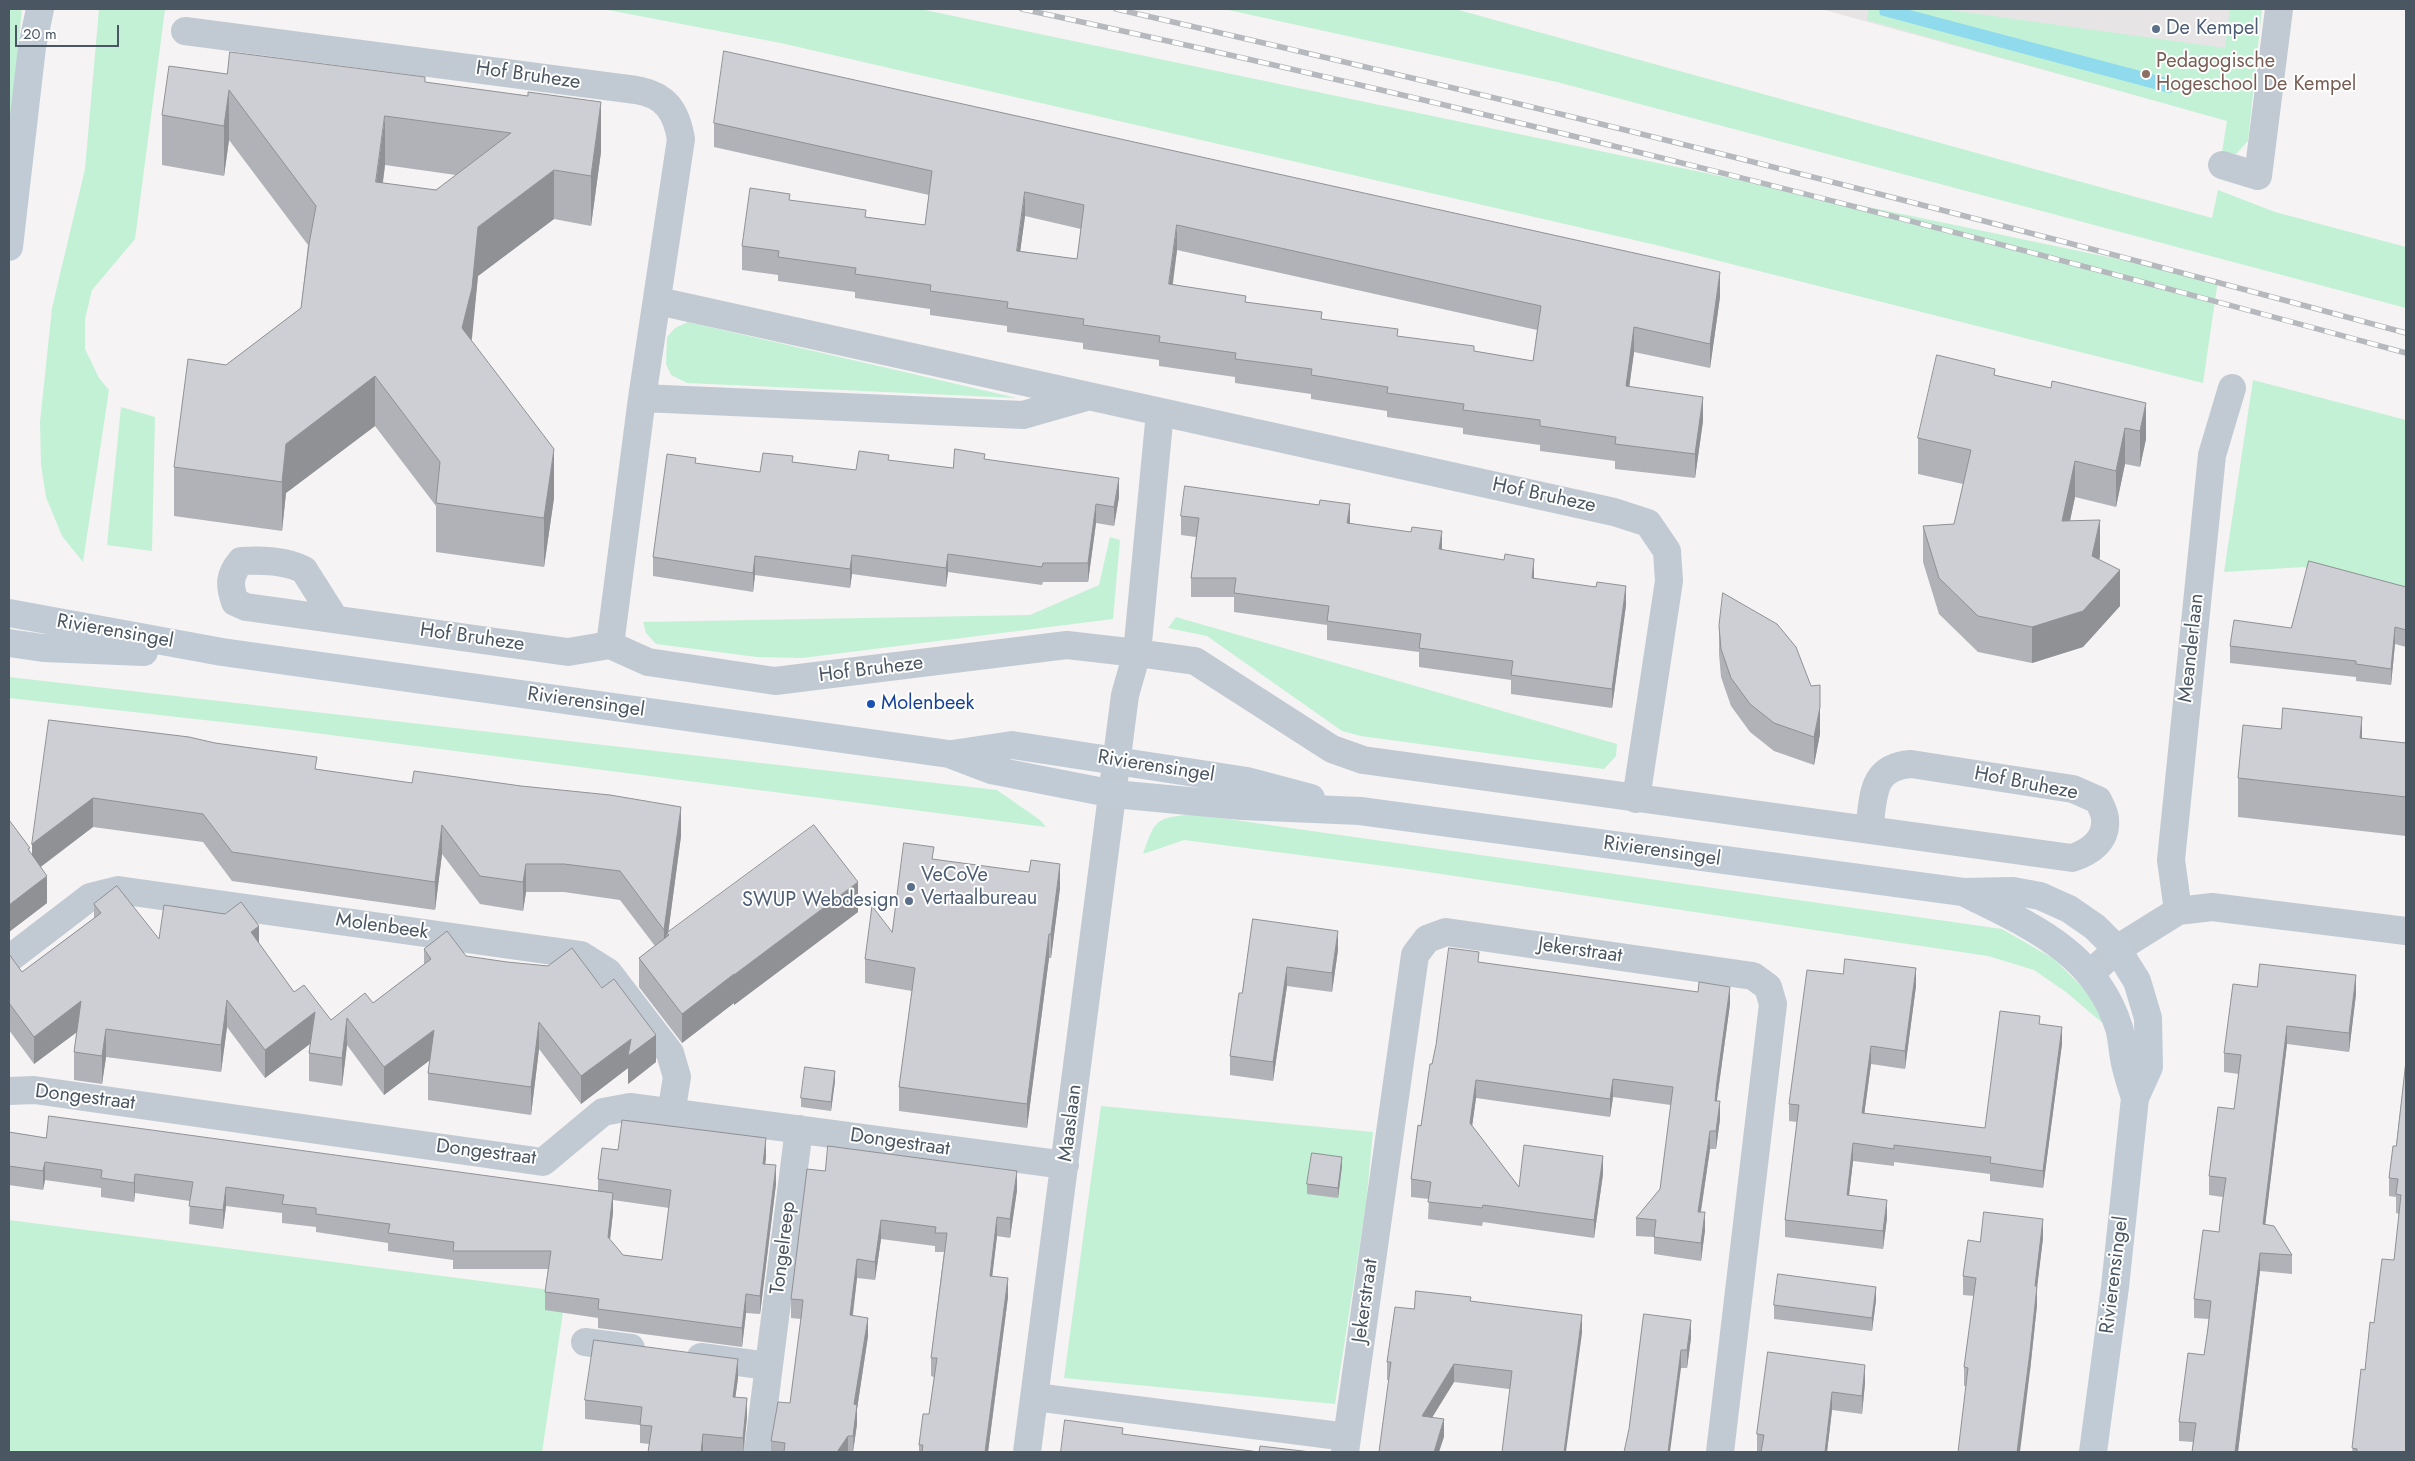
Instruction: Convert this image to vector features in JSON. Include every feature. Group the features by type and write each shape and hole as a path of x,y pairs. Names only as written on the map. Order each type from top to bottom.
{"street":[{"path":"9,247 32,47 40,9"},
{"path":"2222,165 2258,176 2279,9"},
{"name":"Hof Bruheze","path":"185,31 647,92 668,105 678,121 681,139 642,398 610,645"},
{"name":"Hof Bruheze","path":"658,301 1614,512 1648,523 1667,551 1669,581 1636,799"},
{"name":"Meanderlaan","path":"2178,911 2171,860 2212,455 2232,388"},
{"name":"Hof Bruheze","path":"642,398 1024,415 1088,397"},
{"path":"1118,761 1125,695 1137,653 1160,412"},
{"name":"Rivierensingel","path":"9,613 222,652 949,754 991,770 1114,794 1242,806 1360,811 1963,892 2013,891 2040,896 2075,914 2095,927 2117,949 2137,981 2148,1018 2149,1067 2134,1098 2115,1287 2093,1452"},
{"name":"Hof Bruheze","path":"335,619 568,652 610,645 648,662 775,681 1067,645 1195,661 1332,750 1363,760 1636,799 2072,858 2089,852 2100,841 2105,819 2098,800 2073,789 1911,764 1897,765 1884,772 1876,788 1869,830"},
{"name":"Rivierensingel","path":"9,643 43,648 167,654 222,652"},
{"name":"Rivierensingel","path":"949,754 1012,745 1247,781 1360,811"},
{"name":"Maaslaan","path":"1027,1452 1118,761"},
{"name":"Molenbeek","path":"9,958 90,897 118,890 581,955 608,972 670,1053 677,1077 671,1114"},
{"name":"Rivierensingel","path":"1963,892 2036,929 2072,954 2090,974 2108,999 2120,1029 2124,1059 2134,1098"},
{"path":"2090,974 2117,949 2178,911 2212,907 2406,931"},
{"name":"Jekerstraat","path":"1035,1397 1346,1445 1415,955 1427,939 1446,932 1754,976 1768,987 1773,1004 1720,1452"},
{"name":"Dongestraat","path":"9,1091 34,1090 543,1162 603,1112 630,1108 1065,1165"},
{"name":"Tongelreep","path":"758,1452 799,1129"},
{"path":"585,1342 768,1366"}],"shaded area":[{"name":"Pedagogische Hogeschool De Kempel","path":"1821,9 2241,9 2227,120 1868,22"}],"green space":[{"path":"9,9 22,9 9,135"},
{"path":"99,9 165,9 135,239 92,290 85,319 85,349 99,378 109,390 83,562 62,536 46,497 41,465 40,422 52,308 85,169"},
{"path":"603,9 920,9 2218,280 2203,383 1656,245 781,43"},
{"path":"1224,9 1455,9 2212,218 2218,190 2275,212 2406,247 2406,308 1557,82"},
{"name":"Pedagogische Hogeschool De Kempel","path":"1869,9 1942,9 2225,48 2230,9 2262,9 2248,141 2236,154 2222,152 2227,121 1867,20"},
{"path":"688,322 1017,398 687,383 671,375 666,364 667,337 675,328"},
{"path":"2253,380 2406,420 2406,592 2303,567 2224,572"},
{"path":"121,407 155,417 152,551 107,545"},
{"path":"1110,537 1120,540 1113,619 802,658 757,657 656,644 646,633 643,622 1030,615 1099,585"},
{"path":"1176,617 1617,744 1616,756 1604,769 1361,736 1342,731 1207,636 1168,628"},
{"path":"9,677 997,790 1040,820 1046,827 284,729 9,698"},
{"path":"1192,814 2002,929 2054,959 2105,1010 2113,1032 2066,992 2034,970 1988,956 1408,869 1184,840 1143,854 1151,833 1158,822 1171,817"},
{"path":"1101,1106 1373,1132 1366,1204 1335,1404 1064,1378"},
{"path":"9,1220 566,1292 542,1452 9,1452"}],"water":[{"path":"1879,9 1906,9 2171,79 2175,85 2175,91 2169,93 1880,15"}],"building":[{"path":"724,51 1720,272 1710,344 1634,327 1626,386 1703,397 1695,454 1615,444 1616,437 1540,426 1540,420 1463,410 1464,404 1387,393 1388,387 1311,375 1312,369 1235,359 1236,353 1159,342 1160,336 1083,325 1084,319 1007,308 1008,302 930,291 931,285 855,274 856,268 778,257 779,251 742,246 750,188 790,194 789,200 866,210 865,217 925,225 932,171 714,123","holes":["1025,192 1084,205 1077,259 1017,251","1177,225 1541,306 1533,361 1474,351 1474,346 1397,336 1398,329 1321,319 1322,312 1245,302 1246,296 1169,284"]},
{"path":"230,52 425,77 425,82 528,96 528,92 601,102 591,176 554,170 478,227 472,288 462,328 554,449 544,518 436,503 440,462 375,376 286,444 282,482 174,467 188,359 226,365 301,308 316,206 229,90 224,126 162,115 169,66 227,74","holes":["385,116 511,133 436,190 376,182"]},
{"path":"1937,355 1995,369 1994,375 2051,388 2052,381 2146,403 2140,431 2125,428 2116,471 2075,461 2062,521 2100,520 2092,556 2120,570 2083,611 2032,627 1978,616 1939,578 1923,526 1954,524 1971,450 1918,438"},
{"path":"955,449 985,454 984,459 1119,478 1114,507 1096,504 1088,563 1043,563 1042,567 948,554 946,568 852,555 850,569 755,556 753,573 653,557 667,454 696,458 695,463 760,472 763,453 793,456 792,462 856,470 859,451 889,455 888,460 953,468"},
{"path":"1185,486 1319,505 1320,500 1350,504 1347,523 1411,532 1412,527 1442,531 1439,549 1504,560 1505,554 1534,559 1532,578 1596,587 1597,582 1626,586 1612,689 1511,675 1513,661 1419,648 1421,634 1327,621 1329,606 1234,593 1236,578 1191,578 1199,518 1181,516"},
{"path":"2309,561 2406,587 2406,630 2395,627 2391,669 2356,664 2356,661 2230,646 2234,620 2291,628"},
{"path":"1723,593 1777,624 1796,647 1811,686 1820,685 1820,707 1814,737 1774,723 1750,704 1731,678 1721,649 1719,626"},
{"path":"2283,708 2362,717 2360,738 2406,743 2406,797 2238,778 2243,725 2281,729"},
{"path":"49,720 189,737 215,743 317,757 315,769 412,783 414,771 521,786 610,795 681,807 664,930 620,871 564,864 526,864 523,882 480,876 442,825 435,882 232,852 203,814 93,798 32,844"},
{"path":"9,820 30,848 28,849 47,876 9,905"},
{"path":"814,825 858,882 682,1014 639,958 669,935 667,933"},
{"path":"904,843 934,847 932,859 1029,872 1031,860 1060,864 1027,1104 899,1087 915,968 865,959 872,906 892,932"},
{"path":"117,886 159,939 164,905 225,914 241,902 259,926 251,932 294,992 304,985 331,1020 365,993 373,1003 431,959 424,949 447,931 466,956 507,962 548,966 572,948 602,988 614,979 656,1035 628,1056 631,1039 581,1076 539,1022 531,1087 428,1073 434,1030 384,1067 347,1018 342,1058 309,1053 315,1012 265,1050 227,1000 221,1045 106,1029 102,1056 74,1052 81,1001 34,1037 9,1003 9,954 22,972 101,913 94,904"},
{"path":"1253,919 1338,931 1332,973 1287,967 1273,1062 1230,1056 1239,993 1242,993"},
{"path":"1449,948 1479,952 1478,962 1698,992 1699,982 1730,987 1715,1101 1720,1101 1716,1131 1710,1131 1698,1212 1705,1212 1701,1243 1654,1237 1656,1220 1636,1218 1660,1189 1673,1087 1613,1079 1610,1099 1476,1080 1470,1123 1519,1187 1524,1145 1603,1156 1594,1220 1483,1205 1482,1208 1428,1202 1431,1182 1411,1179 1418,1125 1421,1126 1430,1064 1432,1064 1436,1045"},
{"path":"1845,959 1916,968 1905,1051 1871,1046 1862,1113 1985,1128 2000,1011 2040,1016 2039,1024 2062,1027 2043,1171 1990,1163 1991,1157 1894,1145 1894,1149 1853,1143 1847,1195 1887,1200 1883,1231 1785,1220 1799,1105 1789,1104 1807,970 1843,974"},
{"path":"2260,964 2356,975 2349,1033 2287,1026 2263,1224 2274,1226 2292,1255 2260,1253 2235,1452 2192,1452 2196,1423 2179,1422 2188,1353 2204,1355 2208,1328 2211,1301 2194,1299 2203,1230 2219,1232 2226,1178 2209,1176 2218,1107 2234,1109 2241,1055 2224,1053 2233,984 2257,987"},
{"path":"2406,1061 2406,1452 2357,1452 2357,1449 2352,1448 2361,1369 2365,1370 2370,1322 2374,1323 2382,1259 2394,1260 2401,1195 2396,1194 2398,1179 2389,1178 2393,1146 2396,1146"},
{"path":"805,1067 835,1071 831,1102 801,1098"},
{"path":"49,1116 613,1193 608,1237 623,1255 662,1260 671,1190 598,1179 602,1148 618,1150 622,1120 766,1138 763,1164 776,1165 760,1296 746,1294 742,1328 598,1309 599,1299 545,1292 551,1251 453,1251 454,1242 388,1233 390,1224 316,1214 316,1208 282,1204 284,1195 226,1187 223,1210 189,1206 193,1182 135,1174 134,1183 101,1178 102,1170 45,1162 43,1171 9,1166 9,1132 46,1138"},
{"path":"828,1146 1017,1171 1010,1219 997,1217 990,1276 1008,1278 985,1452 922,1452 923,1445 919,1445 923,1414 929,1414 937,1358 931,1358 947,1233 935,1233 936,1227 881,1220 875,1262 857,1259 850,1315 868,1318 854,1404 857,1405 853,1436 848,1436 837,1452 784,1452 785,1443 771,1441 778,1402 790,1403 803,1300 791,1299 807,1169 825,1171"},
{"path":"1312,1153 1342,1157 1338,1188 1307,1184"},
{"path":"1984,1212 2043,1219 2030,1352 2017,1452 1958,1452 1968,1368 1964,1367 1976,1278 1963,1276 1968,1240 1980,1242"},
{"path":"1778,1274 1876,1287 1872,1318 1774,1305"},
{"path":"1416,1291 1471,1297 1470,1301 1582,1315 1564,1452 1502,1452 1512,1371 1454,1364 1422,1416 1444,1419 1434,1452 1379,1452 1391,1362 1387,1362 1395,1307 1414,1309"},
{"path":"1644,1314 1691,1320 1687,1350 1681,1350 1668,1452 1624,1452 1629,1429"},
{"path":"594,1340 738,1359 733,1397 747,1398 743,1438 703,1434 701,1452 648,1452 652,1426 640,1425 642,1407 585,1400"},
{"path":"1768,1352 1865,1365 1862,1396 1832,1392 1825,1452 1761,1452 1764,1435 1757,1434"},
{"path":"1065,1420 1123,1428 1122,1434 1259,1452 1061,1452"},
{"path":"1260,1446 1311,1452 1259,1452"}],"railway":[{"path":"1022,9 1370,87 1717,172 2234,306 2406,353"},
{"path":"1116,9 1278,46 1762,164 2085,247 2406,333"}],"place":[{"name":"De Kempel","path":"2156,29"},
{"name":"Pedagogische Hogeschool De Kempel","path":"2146,74"},
{"name":"Molenbeek","path":"871,704"},
{"name":"VeCoVe Vertaalbureau","path":"911,887"},
{"name":"SWUP Webdesign","path":"909,901"}]}
